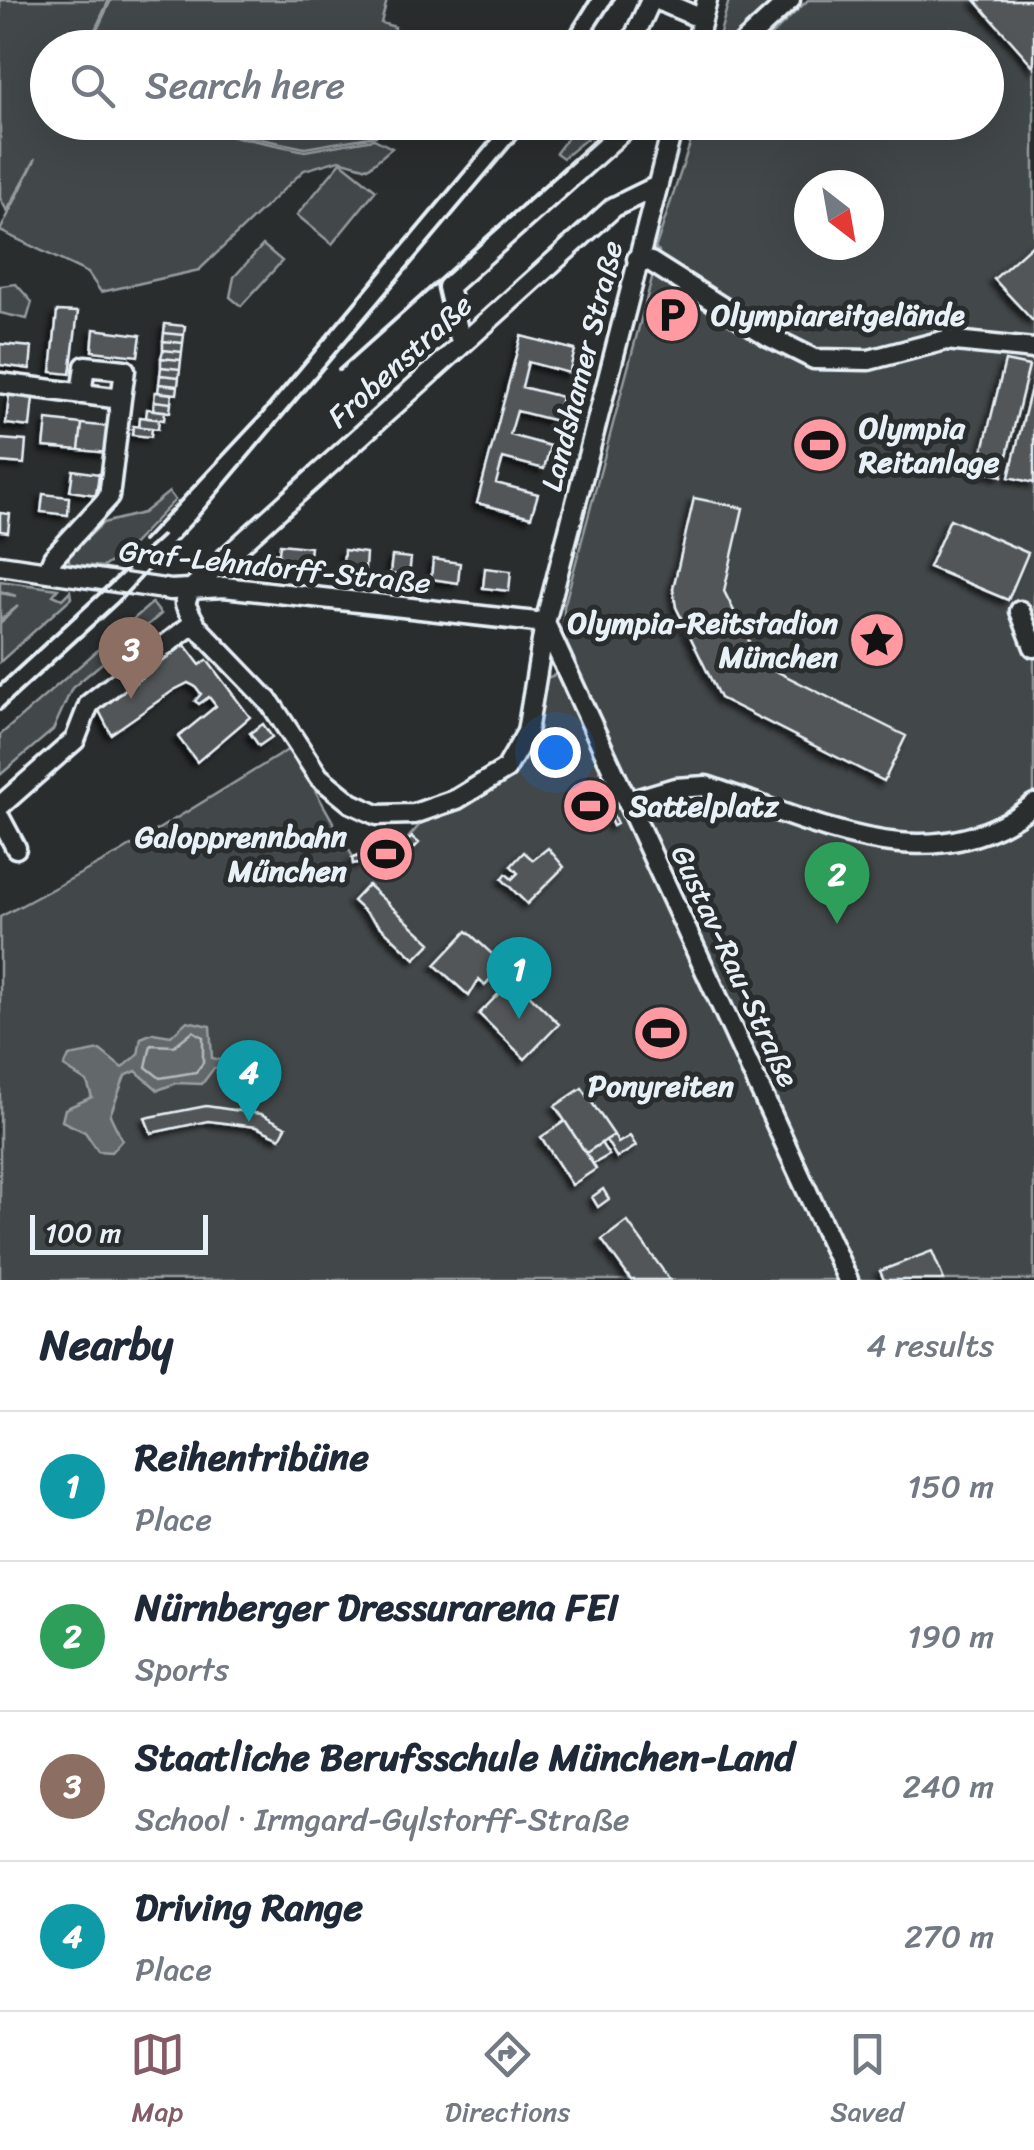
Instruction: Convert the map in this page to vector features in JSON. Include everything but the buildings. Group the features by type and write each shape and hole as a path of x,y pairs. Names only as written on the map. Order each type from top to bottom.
{"street":[{"path":"639,30 655,0 705,9"},
{"path":"758,30 790,0"},
{"path":"460,343 448,286 613,140"},
{"name":"Landshamer Straße","path":"195,625 271,704 319,777 351,803 378,815 414,814 458,799 506,769 528,732 545,623 669,140"},
{"name":"Frobenstraße","path":"190,590 614,207 657,186"},
{"path":"637,260 652,262 763,344 814,358 870,360 946,340 1027,348 1034,331"},
{"path":"48,570 53,558 110,497 124,370 85,366 81,394"},
{"path":"0,383 121,399"},
{"name":"Graf-Lehndorff-Straße","path":"0,565 190,590 224,587 545,623"},
{"path":"0,806 75,740 89,704 195,625 186,604 190,590"},
{"path":"1020,611 1034,647"},
{"name":"Gustav-Rau-Straße","path":"545,623 848,1280"},
{"path":"628,802 675,788 706,786 901,846 965,842 1007,825 1034,804"},
{"path":"0,818 16,848"}],"shaded area":[{"path":"0,0 109,0 95,30 30,30 30,140 251,140 305,151 376,140 392,148 368,168 339,160 304,170 199,270 101,292 88,273 0,231 36,158 7,211 0,198"},
{"path":"111,0 387,0 381,23 395,27 395,30 97,30"},
{"path":"729,0 780,0 746,30 721,30"},
{"path":"808,0 1034,0 1034,1280 0,1280 0,917 121,852 291,748 353,857 401,846 423,821 460,810 508,773 540,680 576,668 563,638 564,607 659,252 655,249 691,140 1004,140 1004,30 777,30"},
{"path":"265,140 352,140 305,148"},
{"path":"566,140 585,140 563,158 556,153"},
{"path":"341,162 376,190 332,244 297,215"},
{"path":"263,245 282,261 241,306 230,297 234,277"},
{"path":"16,284 32,302 27,319 0,313 0,286"},
{"path":"169,492 175,500 125,552 103,567 70,564 68,556 103,523 143,513"},
{"path":"0,581 58,589 53,595 62,599 70,591 71,598 0,662 0,623 18,606 0,620 0,593 16,596 0,591"},
{"path":"152,603 161,614 72,688 53,730 0,775 0,735"}],"water":[{"path":"187,1021 210,1026 212,1058 253,1068 255,1085 229,1081 225,1072 214,1068 202,1084 176,1083 158,1090 136,1071 125,1076 110,1115 122,1140 111,1152 98,1151 85,1132 62,1121 65,1109 92,1097 87,1082 64,1067 69,1056 100,1050 122,1068 138,1055 141,1038 153,1033 171,1036"}],"railway":[{"path":"571,30 590,0"},
{"path":"594,30 613,0"},
{"path":"143,541 260,416 491,140"},
{"path":"0,710 117,603 195,520 515,140"},
{"path":"339,370 595,140"},
{"path":"0,685 162,536"}],"place":[{"name":"Olympiareitgelände","path":"672,315"},
{"name":"Olympia Reitanlage","path":"820,445"},
{"name":"Olympia-Reitstadion München","path":"877,640"},
{"name":"Staatliche Berufsschule München-Land","path":"131,699"},
{"name":"Sattelplatz","path":"590,806"},
{"name":"Galopprennbahn Műnchen","path":"386,854"},
{"name":"Nürnberger Dressurarena FEI","path":"837,924"},
{"name":"Reihentribüne","path":"519,1019"},
{"name":"Ponyreiten","path":"661,1033"},
{"name":"Driving Range","path":"249,1122"}]}
